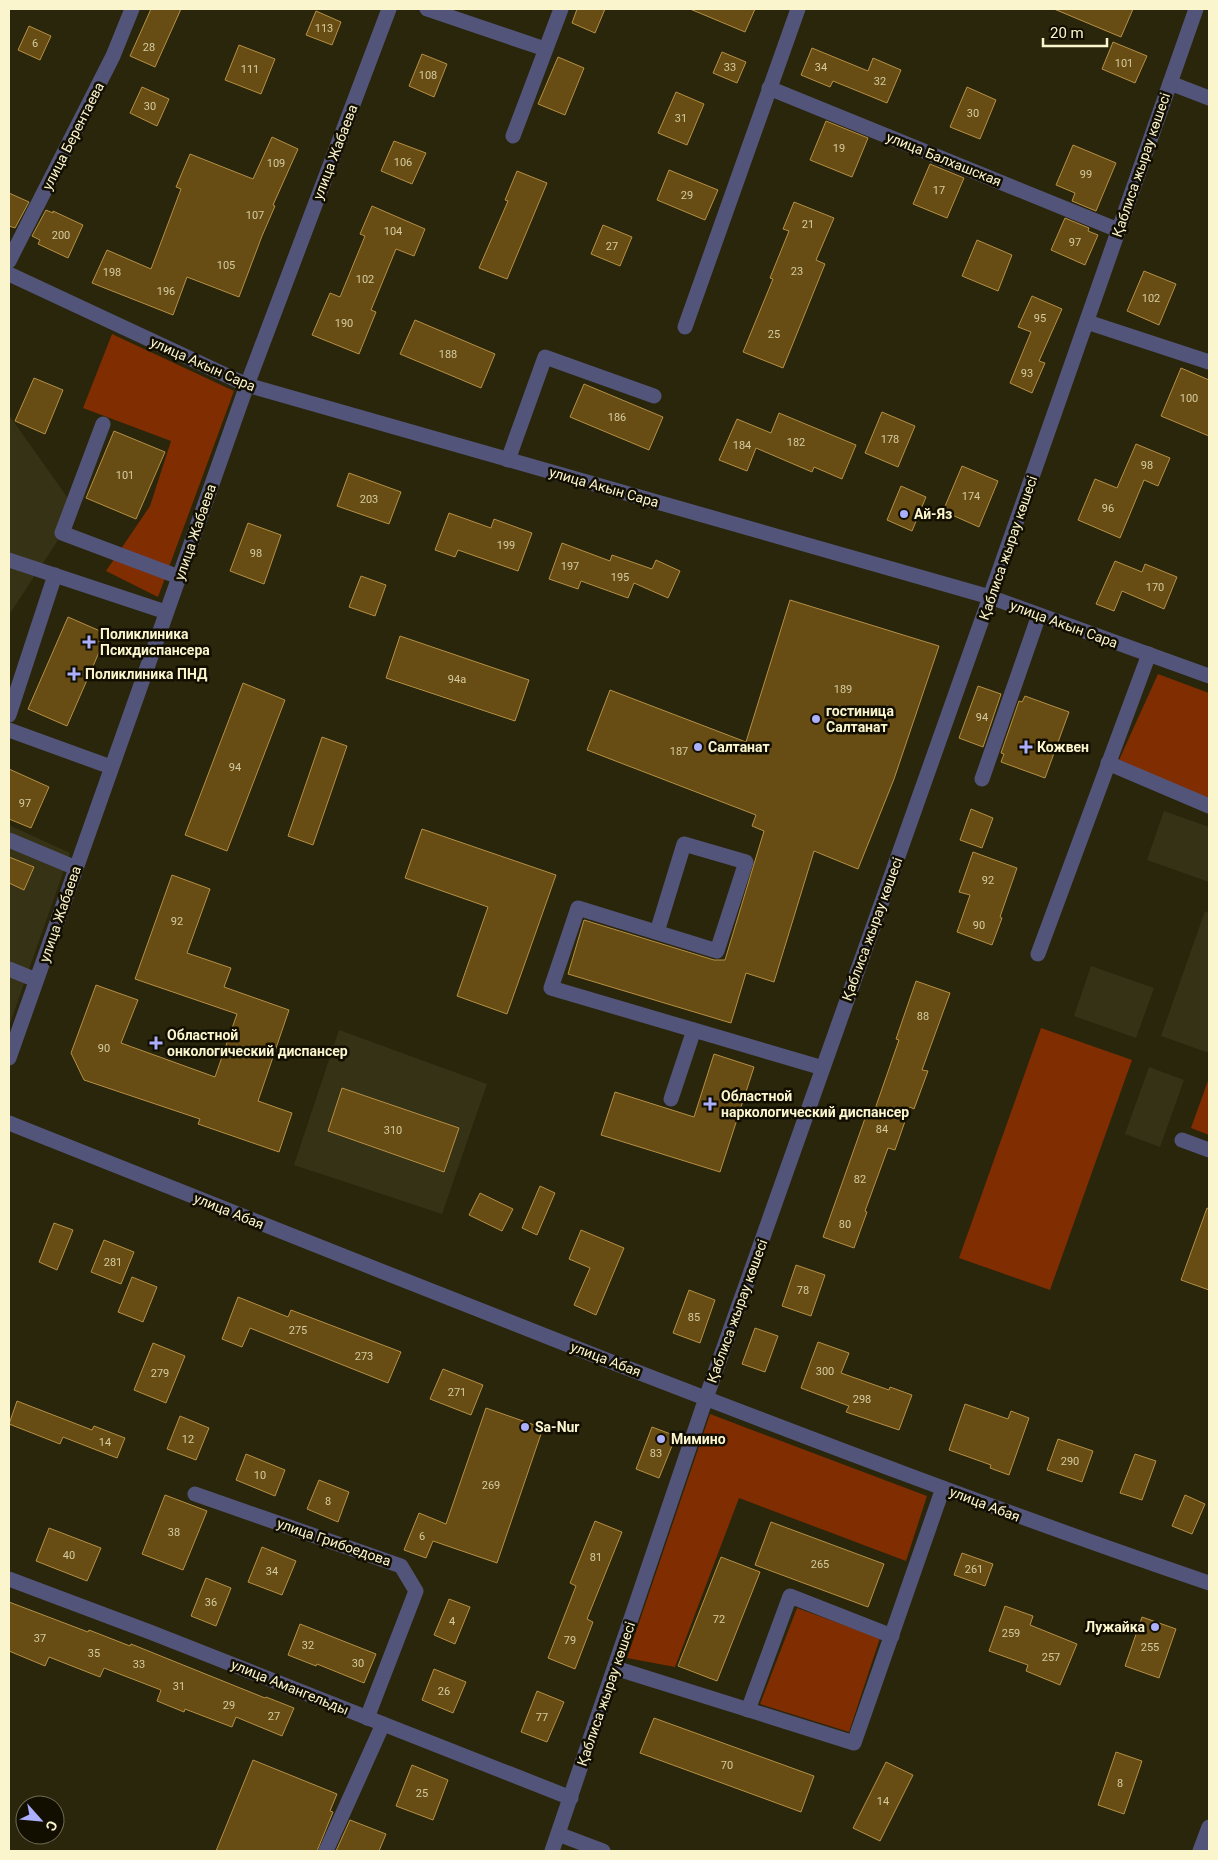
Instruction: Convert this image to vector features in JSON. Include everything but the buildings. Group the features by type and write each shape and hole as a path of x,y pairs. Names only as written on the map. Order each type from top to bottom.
{"street":[{"name":"улица Берентаева","path":"9,261 113,56 132,9"},
{"name":"улица Жабаева","path":"9,1058 246,385 389,9"},
{"path":"427,9 545,49"},
{"path":"513,136 560,9"},
{"path":"685,327 798,9"},
{"name":"Қаблиса жырау көшесі","path":"552,1851 706,1398 1196,9"},
{"path":"1170,83 1209,98"},
{"name":"улица Балхашская","path":"769,88 1118,230"},
{"name":"улица Акын Сара","path":"9,274 246,385 990,597 1209,676"},
{"path":"1087,322 1209,362"},
{"path":"508,460 545,357 654,396"},
{"path":"103,424 62,533 179,577"},
{"path":"9,560 166,612"},
{"path":"9,715 55,575"},
{"path":"982,779 1038,615"},
{"path":"1038,954 1149,654"},
{"path":"9,730 112,767"},
{"path":"1108,763 1209,806"},
{"path":"9,840 76,868"},
{"path":"657,932 684,844 746,862 717,951 578,908 551,988 823,1068"},
{"path":"9,969 36,980"},
{"path":"671,1099 694,1030"},
{"name":"улица Абая","path":"9,1122 234,1213 706,1398 1064,1534 1209,1583"},
{"path":"1182,1140 1209,1150"},
{"path":"615,1668 854,1743 943,1488"},
{"name":"улица Грибоедова","path":"195,1494 401,1566 416,1591 367,1718"},
{"name":"улица Амангельды","path":"9,1579 150,1632 571,1798"},
{"path":"748,1710 790,1596 892,1636"},
{"path":"326,1851 383,1724"},
{"path":"1200,1851 1209,1827"},
{"path":"558,1834 603,1851"}],"shaded area":[{"path":"112,334 234,391 158,597 106,571 150,506 171,441 83,408"},
{"path":"9,415 77,511 9,615"},
{"path":"1158,674 1209,693 1209,800 1119,760"},
{"path":"1164,811 1209,827 1209,882 1147,860"},
{"path":"9,825 70,853 9,1026"},
{"path":"1205,911 1209,913 1209,1053 1161,1036"},
{"path":"1091,966 1154,988 1136,1038 1074,1016"},
{"path":"1041,1028 1132,1060 1050,1290 959,1258"},
{"path":"339,1030 487,1084 442,1214 294,1165"},
{"path":"1149,1067 1184,1080 1160,1147 1125,1134"},
{"path":"1209,1078 1209,1135 1191,1128"},
{"path":"710,1414 927,1496 906,1561 739,1498 675,1667 627,1658"},
{"path":"797,1608 880,1638 849,1732 760,1704"}],"place":[{"name":"Ай-Яз","path":"904,514"},
{"name":"Поликлиника Психдиспансера","path":"89,642"},
{"name":"Поликлиника ПНД","path":"74,674"},
{"name":"гостиница Салтанат","path":"816,719"},
{"name":"Салтанат","path":"698,747"},
{"name":"Кожвен","path":"1026,747"},
{"name":"Областной онкологический диспансер","path":"156,1043"},
{"name":"Областной наркологический диспансер","path":"710,1104"},
{"name":"Sa-Nur","path":"525,1427"},
{"name":"Мимино","path":"661,1439"},
{"name":"Лужайка","path":"1155,1627"}]}
